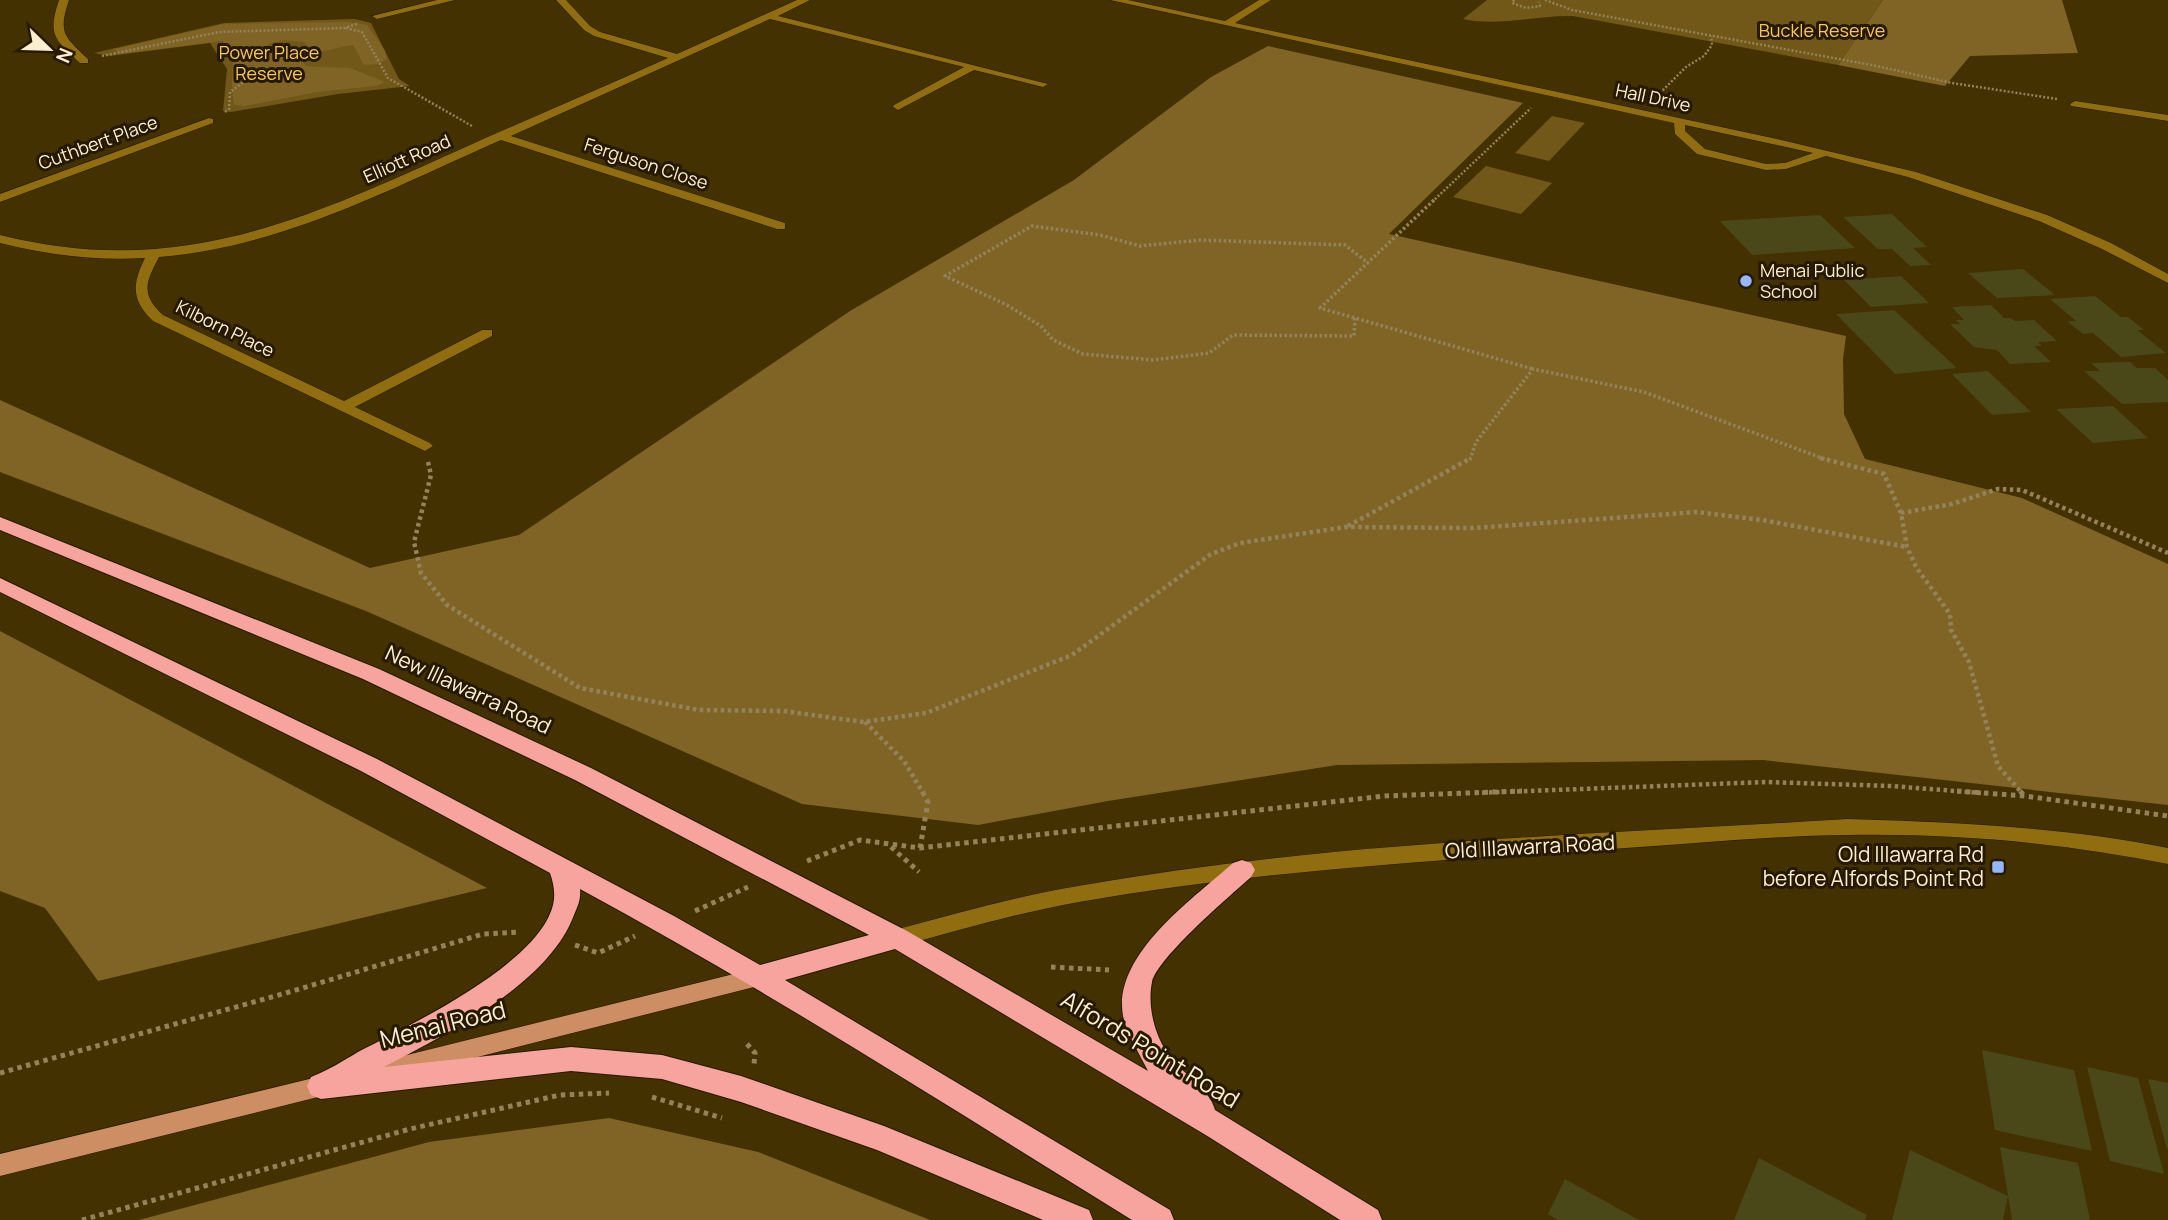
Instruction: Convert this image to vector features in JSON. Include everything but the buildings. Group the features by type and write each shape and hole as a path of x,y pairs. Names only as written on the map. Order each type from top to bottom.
{"highway":[{"name":"New Illawarra Road","path":"0,523 371,674 583,774 898,938"},
{"path":"0,584 369,765 665,923 1159,1220"},
{"path":"321,1086 473,1003 534,955 561,916 568,897 561,867"},
{"path":"1220,1128 1159,1065 1137,1016 1139,977 1170,936 1242,870"},
{"name":"Menai Road","path":"758,977 898,938"},
{"name":"Alfords Point Road","path":"898,938 1220,1128 1367,1220"},
{"path":"321,1086 571,1059 662,1067 741,1088 884,1139 1078,1220"}],"main road":[{"name":"Menai Road","path":"0,1165 758,977"}],"street":[{"path":"64,0 57,21 59,37 84,61"},
{"path":"377,16 402,8 450,0"},
{"path":"561,0 587,28 597,34 677,57"},
{"name":"Elliott Road","path":"0,239 48,251 155,252 237,239 298,223 350,203 805,0"},
{"name":"Hall Drive","path":"1115,0 1912,173 1993,198 2079,232 2166,276"},
{"path":"1227,24 1266,0"},
{"path":"768,16 1043,84"},
{"path":"898,107 972,67"},
{"path":"2075,104 2168,118"},
{"name":"Cuthbert Place","path":"0,198 209,121"},
{"path":"1679,121 1679,131 1697,150 1766,167 1786,166 1825,153"},
{"name":"Ferguson Close","path":"498,137 781,226"},
{"name":"Kilborn Place","path":"155,252 140,286 140,298 152,313 172,327 425,446"},
{"path":"344,407 487,333"},
{"name":"Old Illawarra Road","path":"898,938 1002,910 1078,894 1242,870 1374,856 1848,827 1961,830 2119,846 2168,856"}],"path":[{"path":"1514,0 1513,4 1527,8 1541,6 1537,1"},
{"path":"1537,1 1952,83 2049,97 2075,104"},
{"path":"345,28 377,16"},
{"path":"109,54 219,32 345,28 362,32 388,78 498,137"},
{"path":"1640,113 1685,67 1704,55 1712,45 1711,35"},
{"path":"209,121 229,109 230,92 252,76"},
{"path":"1547,93 1320,308 1533,369 1644,392 1819,458 1884,474 1902,513 1907,547 1916,567 1950,614 1951,631 1969,662 1998,765 2025,796"},
{"path":"1354,318 1354,337 1233,335 1209,353 1153,360 1119,359 1083,354 1053,341 1041,326 1007,305 945,276 1032,226 1100,234 1140,246 1200,240 1345,245 1368,262"},
{"path":"1346,527 1416,491 1442,473 1470,461 1476,442 1533,369"},
{"path":"425,446 431,475 414,541 421,573 447,605 535,661 580,688 699,710 783,711 864,722 926,713 1072,655 1211,554 1240,543 1346,527 1472,528 1697,512 1762,520 1907,547"},
{"path":"1902,513 1952,504 1998,489 2022,490 2168,554"},
{"path":"864,722 904,761 928,802 920,848"},
{"path":"570,943 598,953 860,840 920,848 1385,796 1766,782 1891,786 2025,796 2168,817"},
{"path":"891,846 919,872"},
{"path":"0,1073 484,934 517,931"},
{"path":"1051,967 1109,970"},
{"path":"747,1044 755,1053 754,1068"},
{"path":"82,1220 410,1129 560,1095 611,1093"},
{"path":"638,1095 651,1096 722,1118"}],"green space":[{"name":"Buckle Reserve","path":"1487,0 1883,0 1838,65 1573,16 1489,22 1463,19"},
{"path":"1883,0 2062,0 2078,53 1970,56 1945,86 1838,65"},
{"name":"Power Place Reserve","path":"355,19 371,23 399,79 410,86 338,94 231,112 223,111 227,69 210,43 109,56 94,53 224,23"},
{"name":"Power Place Reserve","path":"348,22 367,25 384,49 387,59 377,64 364,65 353,45 321,51 304,42 292,41 275,42 261,51 301,59 306,66 350,68 385,82 376,86 317,92 245,106 235,105 232,79 235,52 222,41 120,54 114,49 224,24"},
{"path":"1268,46 1523,103 1389,234 1846,336 1843,359 1844,414 1865,459 2022,498 2168,564 2168,805 1763,760 1337,765 1108,801 978,825 802,804 366,611 0,472 0,400 370,568 519,535 850,311 1074,180 1211,77"},
{"path":"1552,116 1585,123 1549,161 1515,153"},
{"path":"1486,166 1552,183 1521,214 1453,197"},
{"path":"0,631 487,888 98,981 45,908 0,891"},
{"path":"609,1118 758,1152 930,1220 139,1220 429,1142"}],"place":[{"name":"Menai Public School","path":"1746,281"},
{"name":"Old Illawarra Rd before Alfords Point Rd","path":"1998,867"}]}
